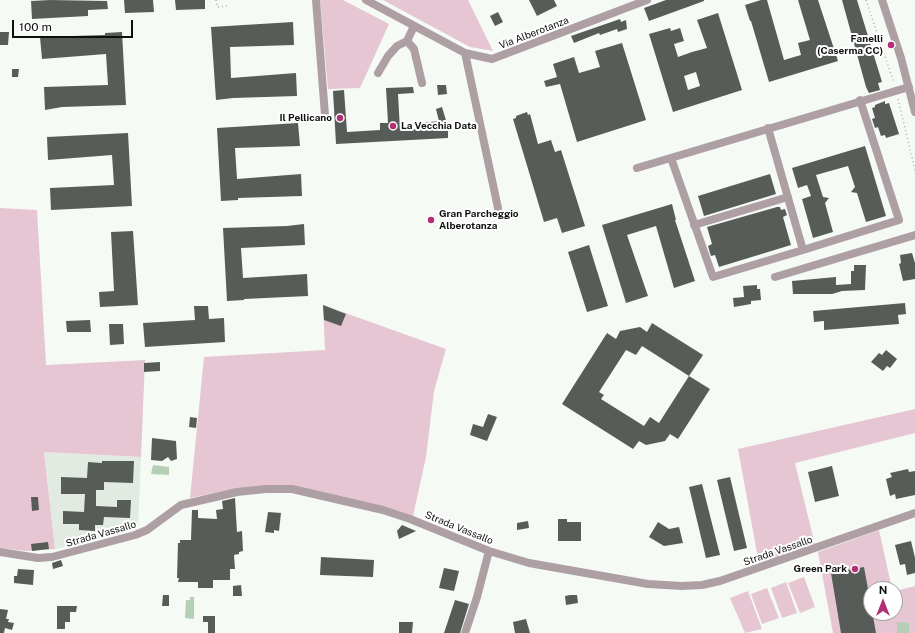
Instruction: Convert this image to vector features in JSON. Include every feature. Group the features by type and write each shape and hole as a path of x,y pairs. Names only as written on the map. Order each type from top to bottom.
{"street":[{"path":"316,0 325,115"},
{"name":"Via Alberotanza","path":"366,0 465,53 486,58 498,57 647,0"},
{"path":"882,0 909,86 915,112"},
{"path":"378,74 388,56 397,46 407,41 414,26"},
{"path":"407,41 414,49 422,83"},
{"path":"465,53 498,208"},
{"path":"637,168 909,86"},
{"path":"671,158 713,277 804,250 899,220 860,100"},
{"path":"768,128 804,250"},
{"path":"694,224 788,197"},
{"path":"775,277 915,235"},
{"name":"Strada Vassallo","path":"0,552 38,558 52,557 135,536 147,530 181,505 237,492 266,489 292,489 383,510 410,519 489,551 529,563 648,584 667,586 702,585 801,554 915,513"},
{"path":"465,633 479,591 489,551"}],"path":[{"path":"216,0 217,6 228,6"},
{"path":"866,0 894,83"},
{"path":"898,97 915,170"}],"shaded area":[{"path":"320,0 343,0 389,24 360,88 328,89"},
{"path":"383,0 468,0 493,51 470,47"},
{"path":"0,208 37,210 46,365 145,360 141,457 44,452 55,549 26,551 0,548"},
{"path":"323,305 446,349 434,391 426,457 413,516 374,504 318,492 229,490 190,498 204,357 325,350"},
{"path":"915,409 915,433 795,463 815,545 759,564 738,449"},
{"path":"44,452 141,457 138,527 83,543 55,549"},
{"path":"153,465 169,467 169,475 151,474"},
{"name":"Green Park","path":"879,530 890,581 863,581 863,621 903,621 903,589 915,586 915,633 833,633 818,552"},
{"path":"804,577 815,607 800,613 788,583"},
{"path":"786,582 797,613 782,618 771,588"},
{"path":"767,588 779,618 762,624 751,594"},
{"path":"748,591 762,629 745,633 730,598"},
{"path":"190,597 194,597 194,619 185,618 186,600 190,600"},
{"path":"897,622 909,623 909,633 897,633"}],"building":[{"path":"124,0 153,0 154,12 125,13"},
{"path":"175,0 205,0 205,9 176,10"},
{"path":"529,0 554,0 557,6 537,16"},
{"path":"666,0 704,1 649,21 644,8"},
{"path":"761,0 767,0 784,60 801,55 798,43 810,40 798,0 818,0 838,61 769,82 745,5"},
{"path":"842,0 857,0 882,82 878,83 880,90 869,93 866,87"},
{"path":"31,1 107,1 108,9 88,10 88,16 32,19"},
{"path":"498,12 503,22 495,26 490,16"},
{"path":"718,13 742,90 673,112 649,34 670,28 671,31 680,28 684,41 674,44 678,57 707,48 697,20","holes":["696,72 700,86 688,90 684,76"]},
{"path":"620,19 621,22 626,20 627,29 618,32 617,29 600,35 599,33 574,43 571,36"},
{"path":"293,22 294,45 230,47 231,78 296,73 297,96 216,100 211,27"},
{"path":"0,32 9,32 8,45 0,45"},
{"path":"122,32 126,105 62,107 45,110 44,87 108,85 106,54 42,59 40,37 105,35 105,33"},
{"path":"622,43 646,120 577,142 560,84 546,87 544,81 557,77 553,64 574,57 579,73 600,67 595,51"},
{"path":"12,69 19,69 18,77 12,77"},
{"path":"437,85 446,85 447,94 438,95"},
{"path":"413,87 414,93 398,94 400,130 422,129 422,123 439,121 436,109 442,107 448,127 448,138 336,144 333,91 344,90 347,132 380,130 380,123 388,123 386,88"},
{"path":"885,101 885,104 889,103 899,134 886,138 885,135 881,136 878,127 875,128 872,119 875,118 872,108 875,107 875,105"},
{"path":"527,112 528,115 530,114 538,144 551,140 555,152 561,150 585,226 562,233 557,218 544,222 513,119 516,118 516,116"},
{"path":"298,123 300,146 235,148 237,179 301,174 302,196 238,198 238,200 221,201 217,128"},
{"path":"128,133 132,206 51,210 50,188 114,185 112,155 48,160 47,137"},
{"path":"865,146 886,216 866,222 857,193 851,192 855,187 848,166 816,175 823,197 829,198 825,203 833,232 813,238 802,199 811,196 807,185 798,188 792,168"},
{"path":"770,174 776,194 704,216 698,196"},
{"path":"672,204 675,220 695,281 674,288 656,226 627,235 648,296 626,303 602,225"},
{"path":"780,207 781,210 785,209 787,215 783,217 791,245 719,267 715,255 711,256 710,253 708,246 712,244 707,227"},
{"path":"304,224 305,245 241,248 243,278 307,274 308,296 227,301 223,228"},
{"path":"133,231 138,305 100,307 99,292 114,291 111,232"},
{"path":"589,245 608,306 587,312 568,252"},
{"path":"912,253 915,263 915,279 903,281 899,264 901,263 900,255"},
{"path":"854,265 866,265 865,290 842,291 832,294 793,294 792,281 836,277 836,285 851,284 851,271 854,271"},
{"path":"757,285 757,289 760,289 761,300 751,301 751,304 734,307 733,298 744,297 743,286"},
{"path":"905,303 906,314 898,315 899,324 824,330 824,321 814,322 813,311"},
{"path":"323,305 346,314 341,326 324,320"},
{"path":"194,306 208,306 209,319 224,318 225,342 145,347 143,323 195,320"},
{"path":"90,320 91,332 67,332 66,321"},
{"path":"652,323 703,355 689,376 710,389 678,439 670,434 665,441 646,445 639,441 633,449 562,404 607,333 616,339 620,331 640,327 647,332","holes":["642,346 689,376 659,423 650,417 644,426 601,399 604,395 599,392 626,350 636,355"]},
{"path":"109,324 123,324 124,344 110,345"},
{"path":"886,350 897,359 890,368 887,366 883,371 871,362 879,353 882,355"},
{"path":"160,362 160,371 144,372 144,363"},
{"path":"488,414 497,417 487,441 470,435 473,424 483,427"},
{"path":"190,417 197,418 196,428 189,427"},
{"path":"152,438 176,441 177,459 171,461 168,457 162,461 151,460"},
{"path":"102,461 134,461 133,483 104,482 104,490 96,490 96,506 117,507 117,500 131,500 130,518 104,517 103,525 95,525 95,531 79,530 79,524 63,524 63,511 84,512 85,494 61,494 61,477 87,478 88,462 102,463"},
{"path":"832,466 839,496 815,502 808,472"},
{"path":"908,469 909,472 915,471 915,495 896,499 895,494 890,496 886,479 892,477 890,473"},
{"path":"730,477 747,548 734,551 717,480"},
{"path":"702,484 720,555 706,558 689,487"},
{"path":"31,497 38,497 39,510 32,511"},
{"path":"235,498 237,532 242,531 243,551 234,555 235,569 230,569 230,580 213,580 213,588 198,588 198,582 178,582 178,543 180,543 180,540 191,540 192,510 198,510 198,518 217,519 216,510 223,509 222,501"},
{"path":"268,512 281,513 279,531 274,530 274,533 265,532"},
{"path":"558,519 567,519 567,522 581,522 581,541 558,541"},
{"path":"528,521 529,528 517,530 517,523"},
{"path":"658,522 669,529 679,527 683,543 664,546 649,537"},
{"path":"402,525 416,531 399,539 397,531"},
{"path":"911,541 915,558 915,573 907,575 905,564 900,565 895,545"},
{"path":"48,542 49,549 32,551 31,544"},
{"path":"321,557 374,560 373,577 320,575"},
{"path":"61,560 63,566 53,569 52,563"},
{"path":"864,567 867,581 863,581 863,621 874,621 876,633 841,633 831,573"},
{"path":"444,568 459,571 454,591 439,588"},
{"path":"18,569 34,570 33,585 14,583 14,576 17,576"},
{"path":"241,585 242,596 233,596 233,586"},
{"path":"163,595 169,595 169,606 162,606"},
{"path":"577,595 578,603 566,605 565,596"},
{"path":"455,600 469,604 460,633 444,633"},
{"path":"57,606 77,606 76,612 70,612 70,622 65,622 65,629 57,629"},
{"path":"0,609 8,610 6,619 9,619 8,622 14,623 12,630 5,628 4,633 0,633"},
{"path":"203,616 215,616 215,633 208,633 208,622 203,622"},
{"path":"526,619 530,633 515,633 513,622"},
{"path":"399,622 413,622 412,633 399,633"}],"place":[{"name":"Fanelli (Caserma CC)","path":"891,45"},
{"name":"Il Pellicano","path":"340,118"},
{"name":"La Vecchia Data","path":"393,126"},
{"name":"Gran Parcheggio Alberotanza","path":"431,220"},
{"name":"Green Park","path":"855,569"}]}
